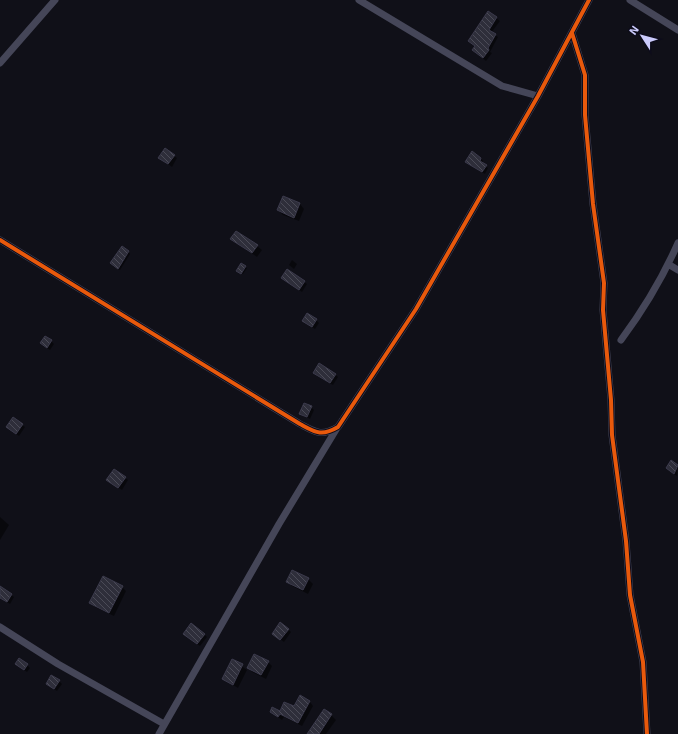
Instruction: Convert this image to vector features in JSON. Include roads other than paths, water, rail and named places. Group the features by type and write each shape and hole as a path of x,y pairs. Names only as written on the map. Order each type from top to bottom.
{"street":[{"path":"0,63 56,0"},
{"path":"359,0 502,86 538,96"},
{"path":"159,734 279,524 338,427 416,309 538,96 589,0"},
{"path":"630,0 678,30"},
{"path":"572,33 585,75 585,115 593,204 604,283 603,310 611,400 612,435 626,541 630,595 643,662 647,734"},
{"path":"0,240 300,424 317,433 329,432 338,427"},
{"path":"622,340 644,309 678,243"},
{"path":"668,264 678,270"},
{"path":"0,627 58,664 164,724"}]}
